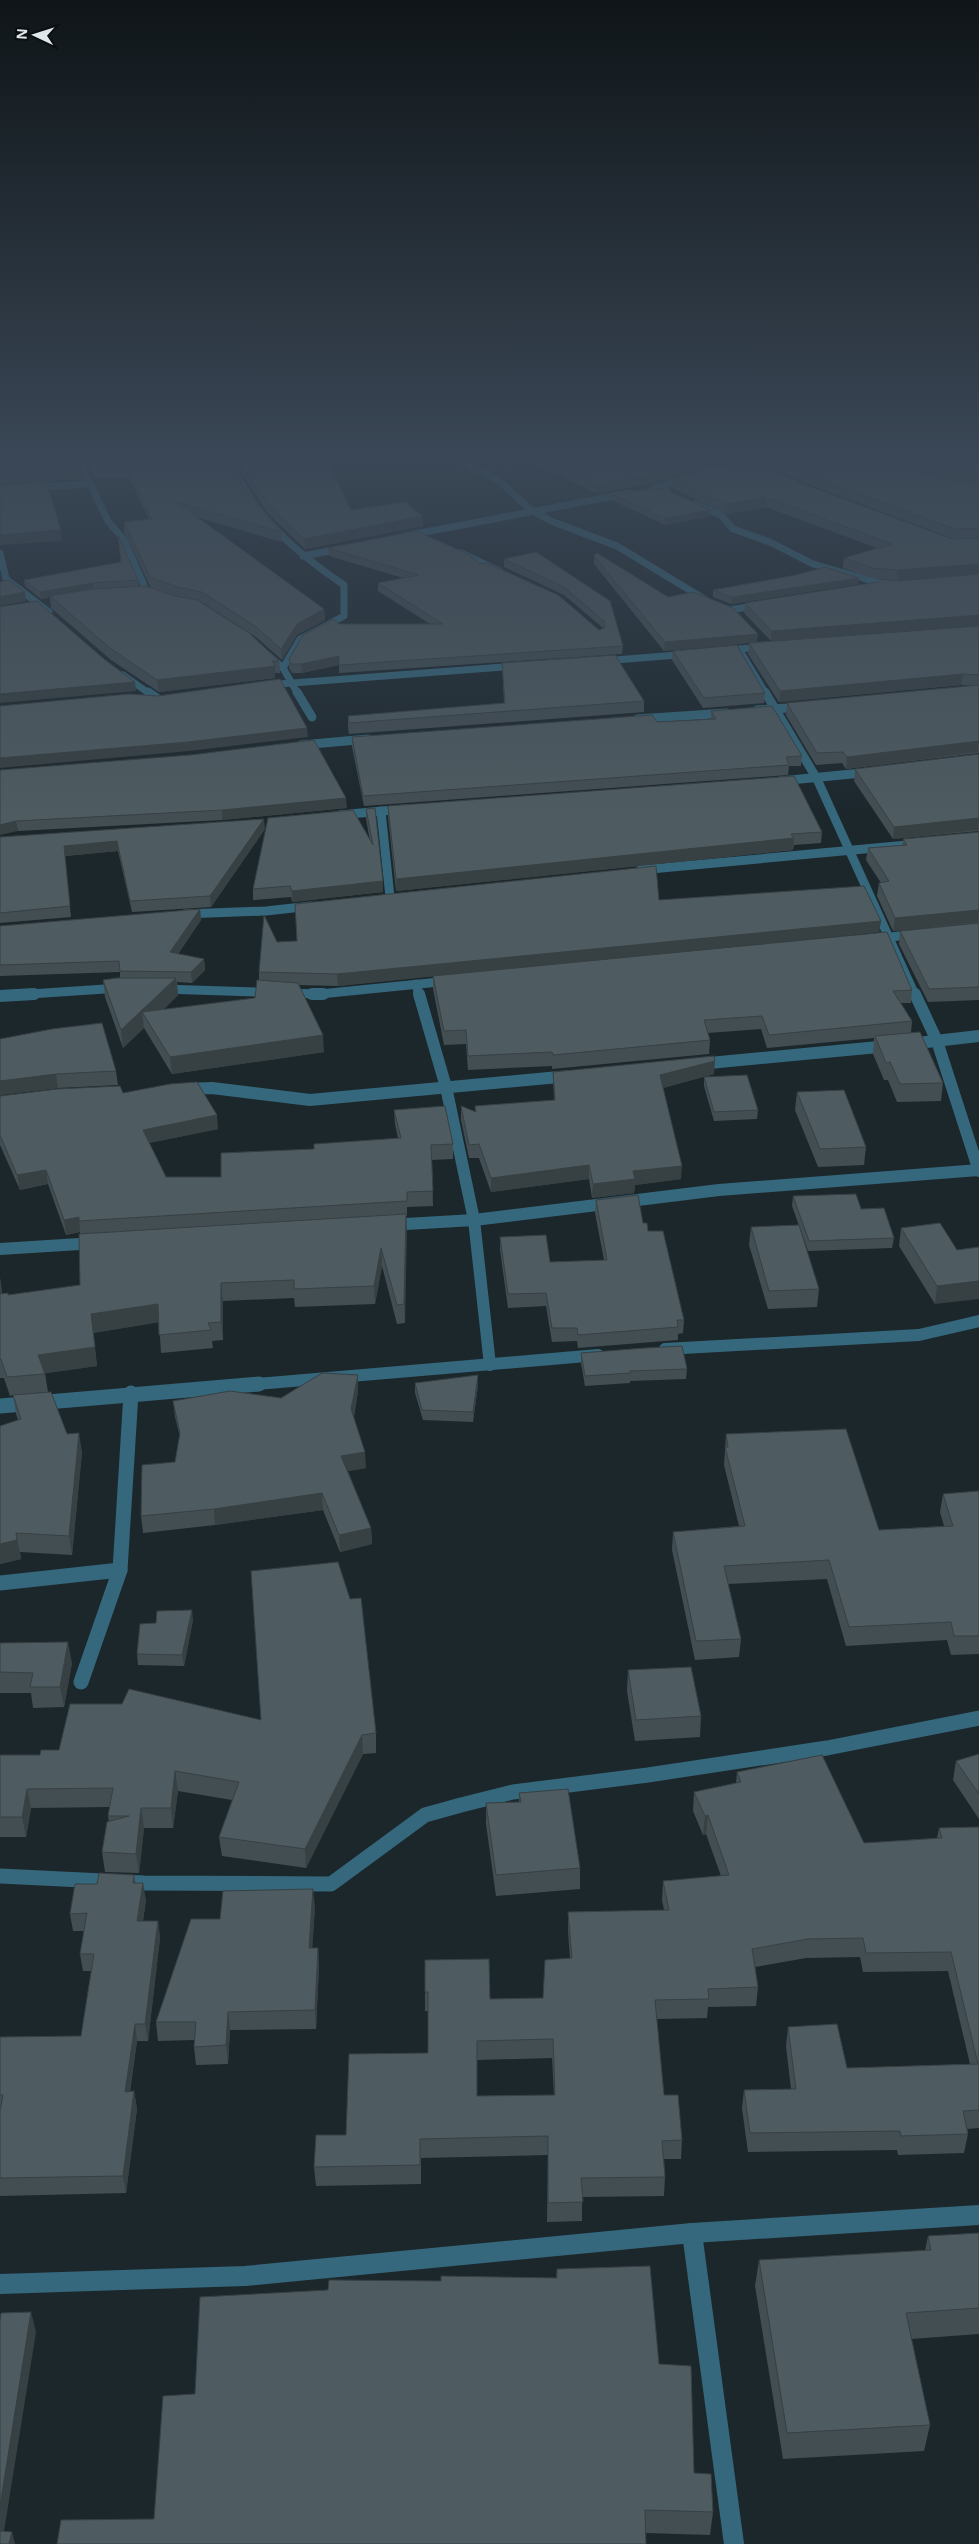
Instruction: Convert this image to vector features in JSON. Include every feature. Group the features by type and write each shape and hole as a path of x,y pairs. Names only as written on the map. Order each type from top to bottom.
{"street":[{"path":"6,579 43,603 53,616"},
{"path":"141,579 147,592"},
{"path":"283,668 300,639 344,616 344,585 335,579"},
{"path":"669,579 742,620"},
{"path":"863,579 884,585 897,586"},
{"path":"867,588 884,585"},
{"path":"138,592 147,592 162,597"},
{"path":"29,606 43,603"},
{"path":"722,607 767,604"},
{"path":"375,1226 474,1220 719,1190 979,1170 937,1041 848,851 817,778 776,709 734,650 770,644"},
{"path":"264,652 283,668 289,682 312,717"},
{"path":"589,662 702,653"},
{"path":"261,686 289,682 531,666"},
{"path":"115,669 158,700"},
{"path":"139,698 158,700 167,698"},
{"path":"747,711 815,705"},
{"path":"629,720 737,712"},
{"path":"296,745 374,739"},
{"path":"767,782 884,770"},
{"path":"332,816 411,808"},
{"path":"381,811 390,897"},
{"path":"626,872 932,842"},
{"path":"175,914 266,911 323,904"},
{"path":"859,940 924,934"},
{"path":"148,989 320,994 456,980"},
{"path":"416,984 446,1087 474,1220 490,1365"},
{"path":"0,996 128,988"},
{"path":"692,1064 979,1036"},
{"path":"173,1090 212,1088 310,1100 584,1074"},
{"path":"0,1249 109,1242"},
{"path":"654,1350 919,1335 979,1322"},
{"path":"0,1406 131,1393 490,1365 615,1353"},
{"path":"81,1682 120,1570 131,1393"},
{"path":"0,1583 120,1570"},
{"path":"0,1876 144,1883 331,1884 425,1815 470,1803 513,1792 648,1775 827,1748 979,1718"},
{"path":"0,2284 245,2276 692,2233 979,2215"},
{"path":"692,2233 734,2544"}],"building":[{"path":"155,579 282,579 324,609 297,624 281,649 255,626 202,592 178,587"},
{"path":"400,579 522,579 558,595 599,630 605,628 604,621 564,587 546,579 576,579 610,601 623,646 339,665 339,656 301,664 291,664 289,659 303,635 333,619 339,624 443,624 378,583"},
{"path":"613,579 639,579 668,597 694,592 733,608 758,634 665,642"},
{"path":"775,579 854,579 732,597 713,590"},
{"path":"882,579 898,581 924,579 979,579 979,615 772,631 745,603 878,582"},
{"path":"9,580 25,592 0,597 0,582"},
{"path":"24,580 138,580 93,583 40,592"},
{"path":"145,586 175,596 197,600 249,633 279,661 272,661 275,666 157,680 110,648 50,596 93,589"},
{"path":"37,601 104,659 135,682 0,694 0,607"},
{"path":"979,626 979,675 963,674 780,691 749,643"},
{"path":"737,645 765,693 704,698 673,651"},
{"path":"615,655 644,701 349,723 348,716 505,703 502,663"},
{"path":"280,679 307,728 188,742 0,758 0,706 129,694 158,696"},
{"path":"979,685 979,741 847,757 843,752 817,753 787,703"},
{"path":"772,706 802,756 786,757 789,765 363,796 352,737 652,715 657,722 716,719 711,711"},
{"path":"314,740 346,798 222,810 16,821 0,825 0,770 190,755"},
{"path":"979,754 979,818 894,827 855,769"},
{"path":"794,776 822,832 791,834 794,838 396,879 388,806"},
{"path":"375,808 383,881 292,891 290,886 253,889 268,818 353,810 373,845 366,809"},
{"path":"264,819 210,896 130,901 117,841 64,846 70,906 0,913 0,837"},
{"path":"979,832 979,910 895,918 879,883 889,881 868,848 907,845 903,839"},
{"path":"656,866 659,900 864,886 881,921 337,974 259,972 264,915 277,942 297,941 295,904"},
{"path":"200,909 170,952 204,959 191,972 120,971 119,961 0,965 0,926"},
{"path":"979,923 979,987 929,989 900,931"},
{"path":"887,932 912,990 893,991 912,1021 769,1035 762,1016 704,1020 710,1040 553,1055 552,1052 468,1056 466,1030 444,1031 433,976"},
{"path":"117,978 176,978 121,1030 103,980"},
{"path":"257,980 298,983 323,1035 170,1057 142,1012 255,998"},
{"path":"102,1023 116,1071 56,1074 0,1081 0,1039 52,1029"},
{"path":"920,1032 943,1083 900,1084 890,1062 886,1063 875,1036"},
{"path":"714,1056 715,1061 660,1075 682,1166 633,1171 635,1179 593,1184 589,1165 491,1178 479,1144 469,1145 461,1106 476,1112 475,1106 555,1100 553,1072"},
{"path":"747,1075 758,1110 714,1112 704,1077"},
{"path":"197,1082 217,1115 143,1130 166,1177 221,1177 221,1153 314,1149 314,1144 401,1138 394,1110 445,1106 453,1144 431,1145 433,1191 407,1192 407,1201 79,1221 79,1217 64,1220 46,1170 17,1175 0,1135 0,1096 57,1089 120,1086 123,1093 170,1084"},
{"path":"844,1090 866,1147 820,1149 797,1092"},
{"path":"856,1194 861,1209 884,1208 894,1238 809,1241 793,1196"},
{"path":"638,1195 643,1223 647,1223 648,1231 663,1231 684,1320 677,1320 678,1327 578,1335 577,1328 552,1328 546,1293 508,1294 500,1237 546,1235 550,1262 607,1260 596,1200"},
{"path":"406,1214 404,1304 397,1305 381,1248 374,1286 294,1289 294,1280 221,1283 221,1322 208,1323 211,1330 159,1335 158,1304 91,1314 95,1347 38,1355 45,1374 7,1377 0,1359 0,1294 8,1293 8,1295 80,1285 79,1234"},
{"path":"940,1223 957,1250 979,1247 979,1281 937,1286 901,1228"},
{"path":"799,1225 819,1289 769,1291 751,1227"},
{"path":"682,1346 687,1369 630,1371 630,1373 585,1376 581,1353"},
{"path":"322,1373 358,1375 351,1409 365,1452 341,1456 371,1528 339,1535 322,1493 214,1509 141,1516 142,1465 175,1462 180,1433 173,1401 230,1391 281,1398"},
{"path":"478,1375 473,1412 422,1410 415,1383"},
{"path":"51,1392 67,1434 79,1433 69,1536 16,1533 17,1540 0,1544 0,1426 21,1419 13,1395"},
{"path":"846,1429 879,1530 953,1526 943,1494 979,1491 979,1636 954,1636 951,1622 849,1627 829,1560 724,1566 741,1639 696,1641 673,1532 745,1526 725,1447 728,1447 726,1434"},
{"path":"338,1562 350,1599 361,1598 376,1733 362,1735 305,1849 219,1837 239,1782 175,1771 171,1808 141,1808 136,1854 102,1852 107,1822 129,1816 108,1816 113,1788 27,1789 22,1817 0,1817 0,1755 40,1755 41,1750 59,1750 70,1704 122,1704 129,1689 261,1720 251,1571"},
{"path":"192,1610 182,1655 137,1654 140,1624 156,1623 157,1611"},
{"path":"68,1642 60,1687 30,1687 33,1673 0,1672 0,1643"},
{"path":"691,1667 701,1716 636,1720 628,1670"},
{"path":"979,1754 979,1794 956,1761"},
{"path":"822,1755 864,1843 942,1838 939,1828 979,1827 979,2110 963,2111 968,2134 901,2136 900,2131 750,2133 744,2090 796,2089 788,2027 837,2024 847,2068 978,2064 951,1952 866,1953 863,1938 808,1939 752,1949 758,1987 708,1989 709,1999 655,2000 664,2095 678,2095 682,2140 662,2141 665,2177 581,2178 583,2202 548,2203 548,2136 420,2139 420,2165 314,2167 316,2135 346,2135 349,2054 428,2053 428,1992 425,1992 425,1960 489,1959 490,1999 543,1998 545,1960 572,1958 568,1912 669,1910 663,1881 729,1875 708,1815 705,1816 694,1792 741,1782 737,1772","holes":["553,2039 555,2095 477,2096 477,2041"]},
{"path":"568,1789 580,1868 496,1875 486,1803 521,1802 519,1793"},
{"path":"99,1873 134,1875 133,1883 143,1883 137,1921 158,1921 145,2024 135,2024 125,2092 134,2091 123,2176 0,2178 0,2111 3,2095 0,2095 0,2037 81,2036 94,1954 80,1954 87,1913 70,1914 75,1884 97,1884"},
{"path":"313,1889 309,1948 318,1948 315,2010 228,2012 226,2045 194,2047 196,2022 156,2022 191,1919 220,1919 223,1891"},
{"path":"979,2233 979,2308 906,2313 930,2425 787,2433 759,2260 931,2250 928,2236"},
{"path":"650,2266 659,2364 691,2366 694,2473 711,2474 713,2512 645,2510 646,2544 57,2544 61,2520 154,2519 163,2396 195,2394 200,2297 328,2290 329,2280 441,2281 441,2276 557,2278 557,2269"},
{"path":"31,2312 0,2506 1,2313"},
{"path":"0,2531 12,2532 9,2544 0,2544"}]}
